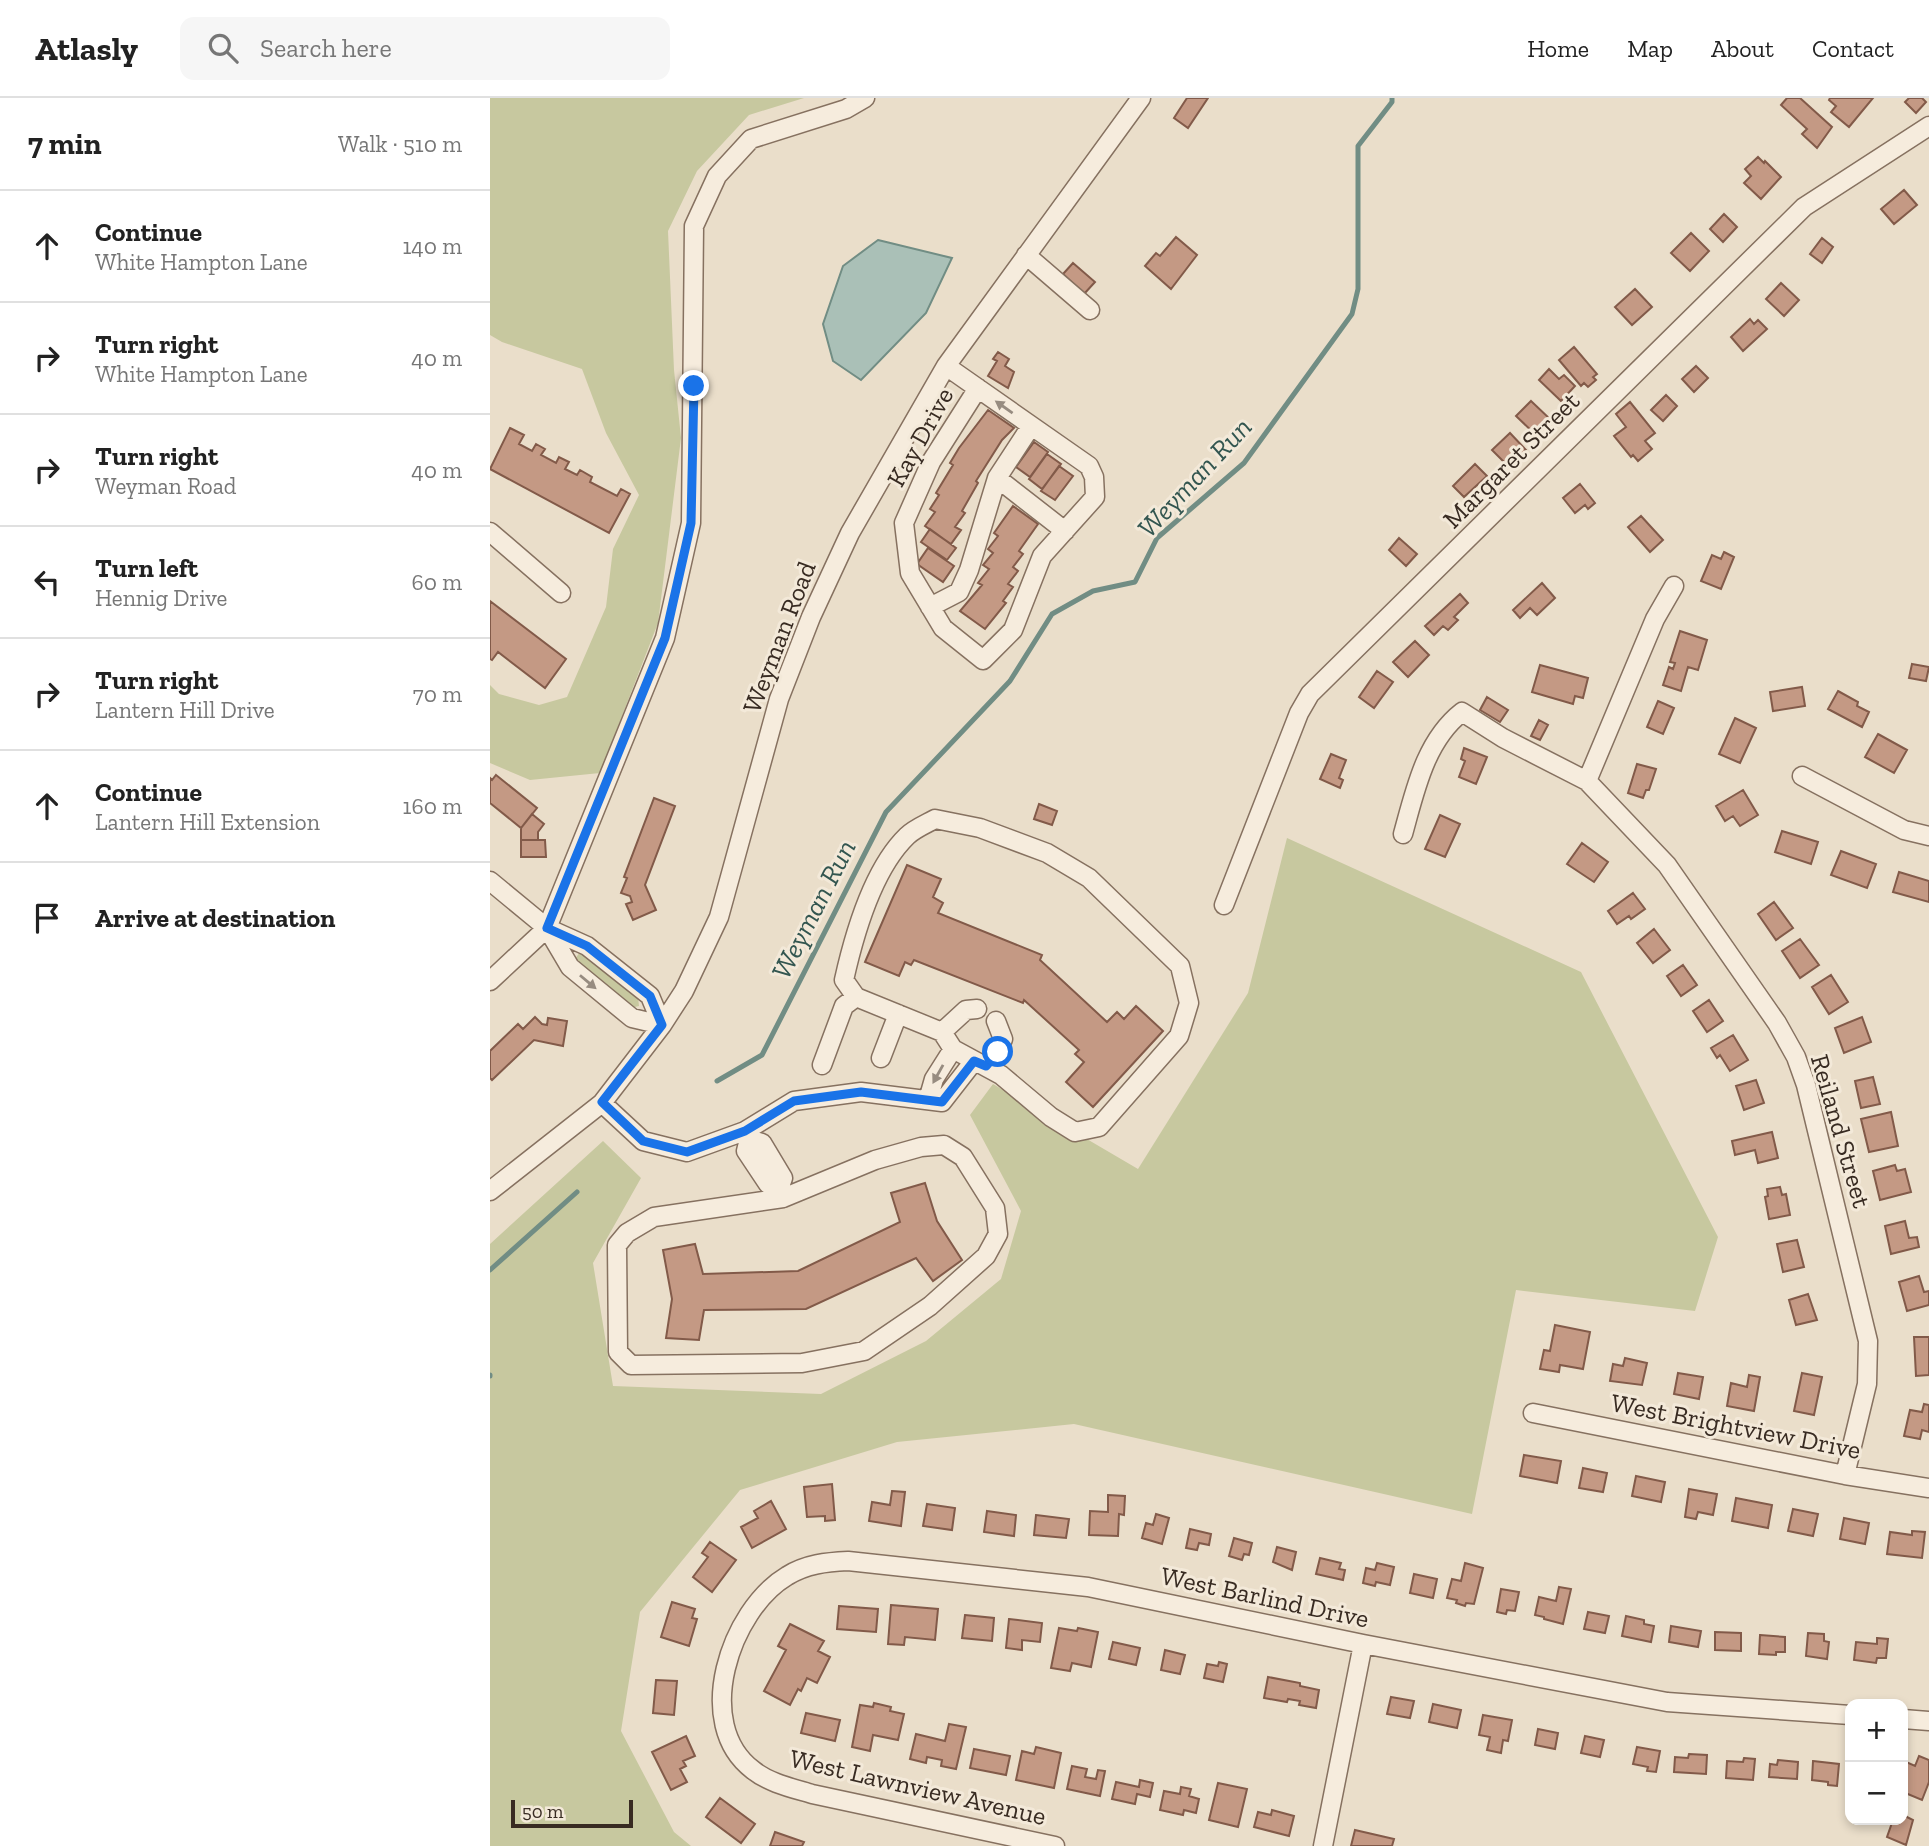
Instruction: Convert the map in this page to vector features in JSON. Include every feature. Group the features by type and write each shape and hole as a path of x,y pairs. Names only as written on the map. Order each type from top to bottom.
{"street":[{"path":"490,981 547,928 665,638 691,523 694,226 717,176 751,139 846,109 865,98"},
{"name":"Weyman Road","path":"490,1191 602,1102 662,1025 684,991 719,917 779,699 811,617 850,533 946,366 1141,98"},
{"name":"Margaret Street","path":"1224,905 1299,713 1310,694 1804,207 1929,126"},
{"path":"1026,256 1090,310"},
{"name":"Kay Drive","path":"946,366 978,388 1031,426 1089,466 1094,477 1096,497 1042,556 1013,630 983,660 943,628 910,573 904,523 931,462 978,388"},
{"path":"930,607 959,592 969,570 997,478 1031,426"},
{"path":"997,478 1065,531"},
{"path":"490,533 561,593"},
{"path":"1587,780 1655,619 1674,586"},
{"name":"Reiland Street","path":"1402,834 1421,771 1446,725 1462,712 1503,738 1587,780 1667,865 1687,891 1777,1023 1796,1057 1806,1086 1868,1341 1867,1384 1844,1475"},
{"path":"1802,776 1904,830 1929,836"},
{"path":"935,819 980,828 1048,853 1089,878 1180,967 1189,1003 1179,1036 1099,1127 1075,1132 1001,1075 953,1049 942,1032 898,1014 856,997 844,980 853,941 885,864 908,835 935,819"},
{"path":"490,881 547,928 587,946 650,996 662,1025"},
{"path":"547,928 570,967 632,1018 662,1025"},
{"path":"822,1065 844,1006 856,997"},
{"path":"942,1032 966,1010 977,1009"},
{"path":"881,1058 898,1014"},
{"path":"602,1102 643,1141 687,1152 747,1135 794,1101 861,1092 942,1102 980,1064 998,1052 1003,1039 996,1020"},
{"path":"928,1100 934,1079 953,1049"},
{"path":"747,1135 746,1151 768,1184 781,1193"},
{"path":"944,1145 963,1157 995,1208 998,1234 986,1256 930,1306 864,1351 802,1363 631,1366 618,1352 617,1245 627,1233 654,1217 781,1193 875,1160 921,1147 944,1145"},
{"name":"West Brightview Drive","path":"1533,1413 1844,1475 1929,1488"},
{"name":"West Barlind Drive","path":"725,1672 739,1631 762,1595 787,1576 819,1563 848,1561 1088,1587 1363,1644 1667,1702 1845,1715"},
{"path":"1323,1846 1363,1644"},
{"name":"West Lawnview Avenue","path":"725,1672 722,1704 725,1729 736,1751 752,1770 812,1794 1055,1846"},
{"path":"1908,1719 1929,1721"}],"green space":[{"path":"490,98 804,98 749,115 697,171 668,231 674,370 681,438 658,623 600,773 530,780 490,763 490,685 499,694 539,705 567,697 606,607 613,549 639,495 606,433 582,369 502,342 490,335"},
{"path":"1287,838 1581,972 1718,1237 1695,1311 1516,1290 1472,1514 1074,1424 897,1442 740,1490 640,1612 621,1731 674,1832 691,1846 490,1846 490,1244 603,1141 641,1178 593,1263 613,1386 821,1394 926,1341 1001,1279 1021,1211 970,1115 993,1084 1138,1169 1248,993"},
{"path":"580,952 585,953 638,997 639,1006 631,1008 577,964 575,959"}],"shaded area":[{"path":"878,240 952,258 926,313 861,380 833,361 823,324 843,266"}],"building":[{"path":"1187,98 1208,98 1188,128 1174,118"},
{"path":"1787,98 1800,98 1832,127 1817,148 1802,134 1807,129 1781,105"},
{"path":"1830,98 1873,98 1849,127 1831,112 1836,106"},
{"path":"1909,98 1922,98 1926,102 1916,113 1905,102"},
{"path":"1758,157 1781,177 1761,199 1744,183 1751,176 1745,169"},
{"path":"1904,190 1917,205 1894,224 1881,209"},
{"path":"1724,214 1737,227 1723,242 1710,229"},
{"path":"1691,233 1709,251 1690,271 1671,253"},
{"path":"1176,237 1197,255 1171,289 1145,266 1156,253 1160,256"},
{"path":"1822,238 1833,247 1822,263 1810,254"},
{"path":"1073,263 1095,282 1084,294 1063,274"},
{"path":"1781,283 1799,300 1784,316 1766,299"},
{"path":"1635,289 1652,307 1632,325 1615,307"},
{"path":"1750,319 1754,324 1758,320 1767,329 1743,351 1731,337"},
{"path":"1574,347 1597,374 1593,377 1596,380 1588,387 1584,383 1581,386 1559,360"},
{"path":"998,352 1009,359 1005,366 1014,372 1008,388 988,376 997,361 993,359"},
{"path":"1696,366 1708,378 1694,392 1682,379"},
{"path":"1549,369 1559,379 1564,375 1575,386 1561,401 1539,380"},
{"path":"1666,395 1677,406 1663,421 1651,410"},
{"path":"1531,401 1550,419 1536,435 1516,416"},
{"path":"1630,402 1655,433 1645,441 1652,449 1638,461 1633,455 1631,457 1614,436 1626,427 1616,414"},
{"path":"988,410 1014,428 1002,440 976,481 978,483 962,511 965,513 955,527 961,530 951,544 925,526 935,512 930,509 953,465 950,463"},
{"path":"510,428 524,435 519,444 532,451 536,444 545,449 541,455 556,463 559,457 569,462 565,469 577,475 580,470 592,477 590,482 617,496 621,489 630,494 609,533 490,469"},
{"path":"1510,433 1526,450 1509,467 1492,450"},
{"path":"1034,442 1048,452 1030,477 1016,467"},
{"path":"1047,454 1061,464 1042,489 1029,479"},
{"path":"1475,464 1487,476 1464,497 1453,486"},
{"path":"1059,466 1073,476 1055,500 1041,491"},
{"path":"1580,484 1595,503 1588,509 1585,505 1575,513 1563,498"},
{"path":"1013,506 1038,524 1019,551 1023,554 1013,567 1018,571 1008,584 1013,587 1003,601 1006,603 985,629 960,611 982,585 978,583 989,569 983,565 993,553 988,549 998,536 994,533"},
{"path":"1641,516 1663,540 1650,552 1628,527"},
{"path":"930,529 956,548 947,560 921,542"},
{"path":"1399,538 1417,554 1406,566 1389,550"},
{"path":"928,548 954,566 943,582 917,564"},
{"path":"1724,552 1734,557 1721,589 1701,581 1712,555 1721,559"},
{"path":"1542,583 1555,598 1537,615 1530,608 1520,618 1513,610"},
{"path":"1460,594 1468,603 1454,617 1458,620 1448,630 1443,626 1434,635 1425,626"},
{"path":"490,601 566,659 545,688 498,652 490,659"},
{"path":"1680,631 1707,640 1698,670 1688,667 1681,691 1663,685 1669,667 1673,669 1675,663 1670,662"},
{"path":"1415,641 1429,655 1408,677 1393,662"},
{"path":"1912,664 1929,667 1926,681 1909,678"},
{"path":"1540,665 1588,678 1583,698 1575,696 1573,704 1532,692"},
{"path":"1377,671 1393,682 1374,708 1359,697"},
{"path":"1802,687 1805,706 1773,711 1770,692"},
{"path":"1838,691 1858,702 1857,706 1869,712 1862,727 1828,709"},
{"path":"1487,697 1508,710 1500,722 1480,710"},
{"path":"1658,701 1674,708 1663,734 1647,727"},
{"path":"1735,718 1756,728 1740,763 1719,754"},
{"path":"1539,720 1548,725 1540,740 1531,736"},
{"path":"1878,734 1907,750 1894,773 1865,757"},
{"path":"1464,748 1487,757 1476,784 1459,777 1465,761 1461,759"},
{"path":"1331,754 1346,760 1339,778 1343,780 1340,788 1320,779"},
{"path":"1637,764 1656,769 1649,790 1646,790 1643,798 1628,793"},
{"path":"496,775 537,808 521,828 490,803 490,778 492,780"},
{"path":"1743,790 1758,815 1740,826 1733,816 1725,821 1716,806"},
{"path":"654,798 675,806 645,885 656,910 633,920 626,904 632,902 630,896 621,893 627,878 624,877"},
{"path":"1039,804 1057,811 1052,825 1034,819"},
{"path":"532,814 544,824 538,832 538,840 521,840 521,828"},
{"path":"1440,815 1460,824 1445,857 1425,849"},
{"path":"1782,831 1818,842 1811,864 1775,852"},
{"path":"521,840 545,840 546,857 521,857"},
{"path":"1582,843 1608,862 1594,882 1567,864"},
{"path":"1841,851 1876,864 1867,888 1831,875"},
{"path":"907,865 941,879 933,897 943,903 938,913 1042,955 1040,960 1107,1022 1117,1012 1124,1019 1136,1006 1163,1031 1093,1107 1066,1082 1084,1062 1075,1054 1079,1050 1024,1000 1023,1003 914,960 911,965 905,962 899,976 865,962"},
{"path":"1899,872 1929,881 1929,902 1893,892"},
{"path":"1633,893 1645,909 1631,919 1629,916 1617,924 1608,911"},
{"path":"1774,902 1793,928 1776,940 1758,914"},
{"path":"1654,929 1670,950 1653,963 1637,943"},
{"path":"1800,939 1819,965 1800,978 1782,951"},
{"path":"1683,965 1697,985 1681,996 1667,976"},
{"path":"1831,975 1848,1002 1829,1014 1812,987"},
{"path":"1709,1000 1723,1021 1707,1032 1693,1011"},
{"path":"535,1017 547,1025 548,1018 567,1021 563,1046 534,1040 492,1080 490,1051 518,1024 523,1029"},
{"path":"1862,1017 1871,1042 1844,1053 1835,1028"},
{"path":"1733,1035 1748,1060 1730,1071 1720,1055 1717,1058 1711,1048"},
{"path":"1873,1077 1880,1104 1861,1108 1855,1081"},
{"path":"1756,1080 1764,1103 1744,1110 1736,1086"},
{"path":"1891,1112 1898,1146 1869,1152 1861,1119"},
{"path":"1772,1132 1778,1158 1758,1163 1755,1150 1735,1155 1732,1141"},
{"path":"1895,1165 1897,1171 1905,1169 1911,1192 1880,1200 1873,1171"},
{"path":"925,1183 937,1221 962,1260 933,1281 916,1258 806,1309 704,1310 699,1340 666,1338 672,1299 663,1250 695,1244 703,1274 798,1271 900,1222 891,1193"},
{"path":"1780,1187 1782,1195 1786,1194 1790,1215 1769,1219 1765,1197 1768,1196 1767,1189"},
{"path":"1905,1221 1909,1238 1917,1237 1919,1247 1891,1254 1885,1226"},
{"path":"1797,1240 1804,1267 1783,1272 1777,1244"},
{"path":"1919,1276 1924,1292 1929,1291 1929,1305 1907,1311 1899,1282"},
{"path":"1808,1294 1817,1320 1796,1325 1789,1300"},
{"path":"1555,1325 1590,1332 1583,1369 1560,1365 1559,1372 1540,1369 1544,1350 1550,1351"},
{"path":"1914,1337 1929,1337 1929,1375 1916,1376"},
{"path":"1625,1358 1647,1363 1642,1385 1610,1381 1613,1364 1623,1366"},
{"path":"1678,1373 1703,1377 1699,1399 1674,1394"},
{"path":"1802,1373 1822,1377 1814,1415 1794,1411"},
{"path":"1749,1375 1760,1377 1754,1411 1727,1406 1731,1383 1747,1387"},
{"path":"1924,1404 1929,1405 1929,1432 1922,1430 1920,1439 1904,1436 1910,1410 1922,1412"},
{"path":"1524,1455 1561,1461 1557,1483 1520,1476"},
{"path":"1583,1468 1607,1473 1603,1492 1579,1488"},
{"path":"1636,1476 1665,1482 1661,1502 1632,1496"},
{"path":"832,1484 835,1520 825,1521 825,1516 807,1517 804,1487"},
{"path":"1689,1489 1717,1494 1713,1515 1698,1512 1696,1519 1685,1517"},
{"path":"892,1491 905,1492 901,1526 869,1521 872,1502 890,1505"},
{"path":"1108,1495 1125,1496 1124,1515 1119,1514 1118,1536 1089,1535 1090,1511 1108,1512"},
{"path":"1736,1498 1772,1505 1768,1528 1732,1521"},
{"path":"771,1501 786,1529 752,1548 741,1527 758,1518 754,1511"},
{"path":"927,1504 955,1508 952,1530 923,1526"},
{"path":"1793,1509 1818,1514 1813,1536 1788,1531"},
{"path":"987,1511 1016,1515 1014,1536 984,1532"},
{"path":"1156,1514 1169,1518 1162,1544 1142,1538 1146,1523 1153,1525"},
{"path":"1036,1515 1069,1519 1066,1538 1034,1535"},
{"path":"1844,1518 1869,1523 1865,1544 1840,1539"},
{"path":"1190,1529 1211,1534 1209,1545 1199,1543 1197,1550 1186,1548"},
{"path":"1912,1531 1925,1532 1922,1558 1887,1554 1890,1532 1912,1535"},
{"path":"1234,1538 1252,1543 1249,1555 1244,1554 1242,1560 1229,1556"},
{"path":"710,1542 736,1560 712,1592 693,1577 708,1557 702,1553"},
{"path":"1277,1547 1296,1552 1292,1570 1273,1562"},
{"path":"1320,1558 1341,1563 1339,1569 1345,1570 1343,1580 1316,1574"},
{"path":"1377,1563 1394,1567 1390,1585 1376,1582 1375,1586 1363,1583 1366,1568 1375,1570"},
{"path":"1465,1563 1483,1568 1474,1604 1466,1603 1465,1606 1456,1603 1457,1600 1447,1598 1452,1579 1461,1581"},
{"path":"1414,1574 1437,1579 1433,1598 1410,1593"},
{"path":"1559,1587 1571,1589 1563,1624 1535,1615 1539,1597 1556,1601"},
{"path":"1501,1589 1519,1592 1515,1611 1507,1610 1506,1614 1497,1612"},
{"path":"672,1602 695,1609 692,1618 697,1619 689,1646 661,1637"},
{"path":"891,1605 938,1609 935,1640 905,1637 904,1645 888,1644"},
{"path":"839,1606 878,1609 876,1632 837,1629"},
{"path":"1588,1612 1609,1616 1605,1633 1584,1629"},
{"path":"965,1615 994,1618 992,1641 962,1638"},
{"path":"1626,1616 1644,1620 1644,1624 1654,1626 1651,1642 1622,1636"},
{"path":"1009,1619 1042,1623 1040,1642 1022,1640 1022,1650 1006,1648"},
{"path":"790,1624 824,1641 818,1651 830,1657 817,1683 807,1678 790,1705 764,1691 786,1650 778,1646"},
{"path":"1671,1626 1701,1631 1698,1647 1669,1642"},
{"path":"1059,1628 1098,1632 1091,1667 1072,1663 1070,1671 1051,1668"},
{"path":"1715,1632 1741,1633 1741,1651 1715,1650"},
{"path":"1808,1633 1824,1634 1824,1641 1829,1642 1827,1659 1806,1656"},
{"path":"1760,1635 1785,1637 1785,1652 1776,1652 1776,1655 1759,1654"},
{"path":"1877,1638 1888,1639 1886,1658 1877,1658 1876,1663 1854,1660 1856,1642 1877,1644"},
{"path":"1113,1642 1140,1648 1136,1665 1109,1659"},
{"path":"1165,1650 1185,1655 1180,1674 1161,1670"},
{"path":"1219,1662 1227,1664 1223,1682 1204,1678 1207,1664 1218,1666"},
{"path":"1268,1677 1319,1690 1316,1708 1299,1705 1300,1701 1264,1698"},
{"path":"656,1680 677,1681 674,1715 653,1713"},
{"path":"1391,1697 1414,1701 1410,1718 1387,1714"},
{"path":"874,1703 904,1714 898,1740 873,1735 870,1751 852,1747 860,1705 873,1707"},
{"path":"1433,1704 1461,1710 1457,1728 1429,1722"},
{"path":"806,1713 840,1720 835,1741 801,1733"},
{"path":"1483,1715 1512,1720 1508,1741 1503,1740 1501,1753 1487,1750 1490,1737 1479,1735"},
{"path":"949,1724 966,1727 956,1769 941,1766 942,1760 927,1757 926,1763 910,1759 916,1734 945,1741"},
{"path":"1538,1729 1558,1733 1555,1749 1535,1745"},
{"path":"686,1736 695,1756 683,1761 686,1766 680,1769 687,1782 671,1790 652,1752"},
{"path":"1585,1736 1604,1740 1600,1757 1581,1753"},
{"path":"1036,1747 1061,1753 1054,1788 1016,1780 1022,1751 1034,1754"},
{"path":"1637,1747 1660,1751 1656,1772 1633,1764"},
{"path":"974,1749 1010,1756 1006,1775 970,1768"},
{"path":"1689,1754 1707,1755 1706,1774 1674,1772 1675,1757 1688,1758"},
{"path":"1919,1756 1929,1760 1929,1782 1922,1800 1908,1794 1908,1763 1915,1766"},
{"path":"1744,1758 1755,1759 1753,1780 1726,1778 1727,1761 1743,1762"},
{"path":"1778,1760 1798,1762 1797,1779 1769,1777 1770,1764 1777,1765"},
{"path":"1813,1761 1839,1764 1837,1786 1812,1780"},
{"path":"1072,1766 1087,1769 1085,1777 1096,1779 1098,1770 1105,1771 1100,1796 1067,1789"},
{"path":"1140,1780 1153,1783 1150,1797 1137,1794 1135,1804 1112,1799 1116,1782 1139,1787"},
{"path":"1218,1783 1247,1789 1238,1827 1209,1820"},
{"path":"1181,1787 1191,1789 1189,1796 1199,1799 1196,1813 1184,1810 1183,1815 1160,1810 1164,1791 1180,1794"},
{"path":"720,1798 755,1824 741,1843 706,1817"},
{"path":"1272,1810 1294,1816 1289,1836 1254,1827 1258,1812 1271,1815"},
{"path":"1908,1818 1913,1820 1906,1845 1887,1837 1891,1825 1908,1825"},
{"path":"1355,1830 1394,1839 1392,1846 1351,1846"},
{"path":"775,1832 804,1842 802,1846 770,1846"}],"waterway":[{"name":"Weyman Run","path":"717,1081 762,1055 886,812 1010,681 1052,614 1093,591 1135,582 1157,538 1244,463 1352,314 1358,289 1358,146 1392,102 1392,98"},
{"name":"Weyman Run","path":"490,1270 577,1192"}],"route":[{"path":"694,386 691,523 665,638 547,928 587,946 650,996 662,1025 602,1102 643,1141 687,1152 745,1131 794,1101 861,1092 942,1102 974,1061 986,1066 998,1052"}]}
